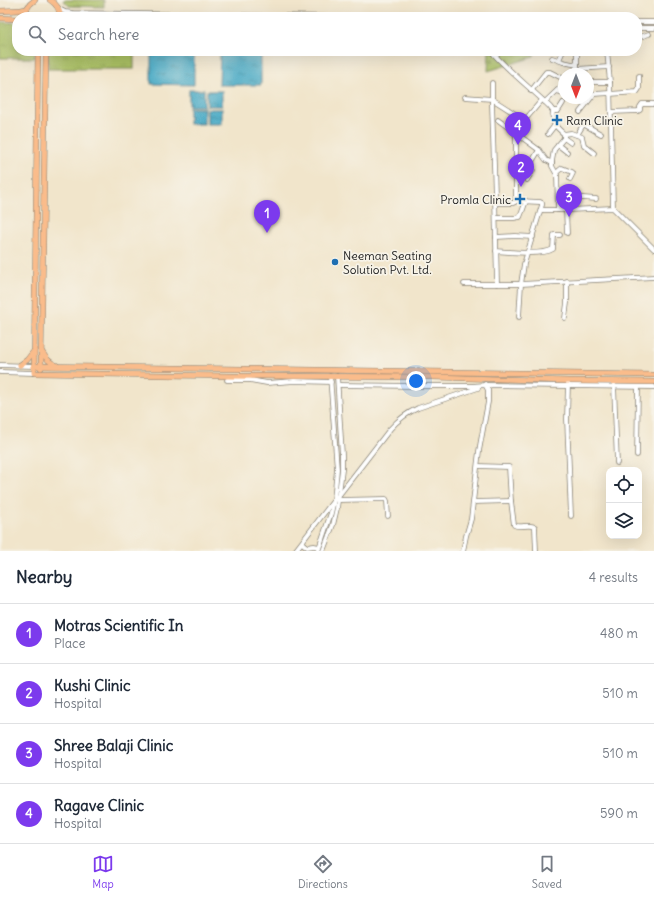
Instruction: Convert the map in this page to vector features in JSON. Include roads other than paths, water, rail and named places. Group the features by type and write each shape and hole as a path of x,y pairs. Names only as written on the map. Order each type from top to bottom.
{"main road":[{"path":"26,12 26,9 35,0"},
{"path":"50,0 56,5 59,12"},
{"path":"0,11 26,9"},
{"path":"0,18 12,19"},
{"path":"38,56 34,373 330,379 337,376 456,375 468,372 654,375"},
{"path":"41,373 46,56"},
{"path":"20,366 34,351"},
{"path":"42,351 52,364 58,366"},
{"path":"34,366 456,375 477,378 568,384 654,382"},
{"path":"228,378 229,369"}],"street":[{"path":"59,9 65,12"},
{"path":"642,22 654,22"},
{"path":"642,28 654,28"},
{"path":"642,36 649,34"},
{"path":"495,56 553,111"},
{"path":"559,60 561,56"},
{"path":"577,56 577,67"},
{"path":"608,56 610,82 613,208 654,249"},
{"path":"552,58 577,67 609,66"},
{"path":"531,90 546,72 550,72 558,76"},
{"path":"594,94 637,92 639,76"},
{"path":"594,82 610,82"},
{"path":"492,83 497,284"},
{"path":"516,201 517,129 543,101 557,91"},
{"path":"466,97 492,99 525,120"},
{"path":"553,111 558,110 563,104"},
{"path":"611,112 638,111 640,110 640,106 642,104 654,104"},
{"path":"580,112 585,105"},
{"path":"553,111 552,120 557,128 571,143"},
{"path":"498,120 539,150 546,160 552,163"},
{"path":"577,135 585,124 601,134"},
{"path":"548,134 555,125"},
{"path":"558,210 556,173 552,163 554,150 564,136 571,133 582,138 584,145 594,153"},
{"path":"558,146 567,152"},
{"path":"526,180 533,170 530,165 539,150"},
{"path":"556,173 562,168 566,169 573,173 570,179"},
{"path":"558,195 596,198"},
{"path":"495,203 513,203 516,201 541,202 542,205 524,264 519,317"},
{"path":"496,218 520,217 526,202"},
{"path":"541,210 613,208"},
{"path":"566,210 567,233"},
{"path":"496,251 528,253 549,251 552,249 554,235 560,235"},
{"path":"496,238 516,236 533,237"},
{"path":"464,284 521,284 654,277"},
{"path":"565,318 567,281"},
{"path":"0,365 34,366"},
{"path":"0,372 34,373"},
{"path":"463,551 471,520 479,451 488,402 488,390 486,385 468,372"},
{"path":"323,551 333,525 343,463 337,376"},
{"path":"302,543 307,547 314,546 319,549 337,499 337,462 330,379"},
{"path":"338,385 472,386 568,384 567,411 571,516"},
{"path":"617,463 614,384 654,387"},
{"path":"295,551 398,420 418,408 486,385"},
{"path":"637,455 638,387"},
{"path":"478,466 509,467 511,501 515,526 532,525 535,527 536,551"},
{"path":"337,499 386,499 388,516"},
{"path":"474,502 511,501"}],"water":[{"path":"151,56 194,56 194,85 151,84"},
{"path":"220,56 261,56 261,85 219,85"},
{"path":"189,90 204,90 204,106 189,106"},
{"path":"207,91 222,91 222,106 207,106"},
{"path":"189,108 204,108 204,124 189,124"},
{"path":"207,109 222,109 222,124 207,124"}],"place":[{"name":"Ram Clinic","path":"557,120"},
{"name":"Ragave Clinic","path":"518,145"},
{"name":"Kushi Clinic","path":"521,187"},
{"name":"Promla Clinic","path":"520,199"},
{"name":"Shree Balaji Clinic","path":"569,217"},
{"name":"Motras Scientific In","path":"267,233"},
{"name":"Neeman Seating Solution Pvt. Ltd.","path":"335,262"}]}
